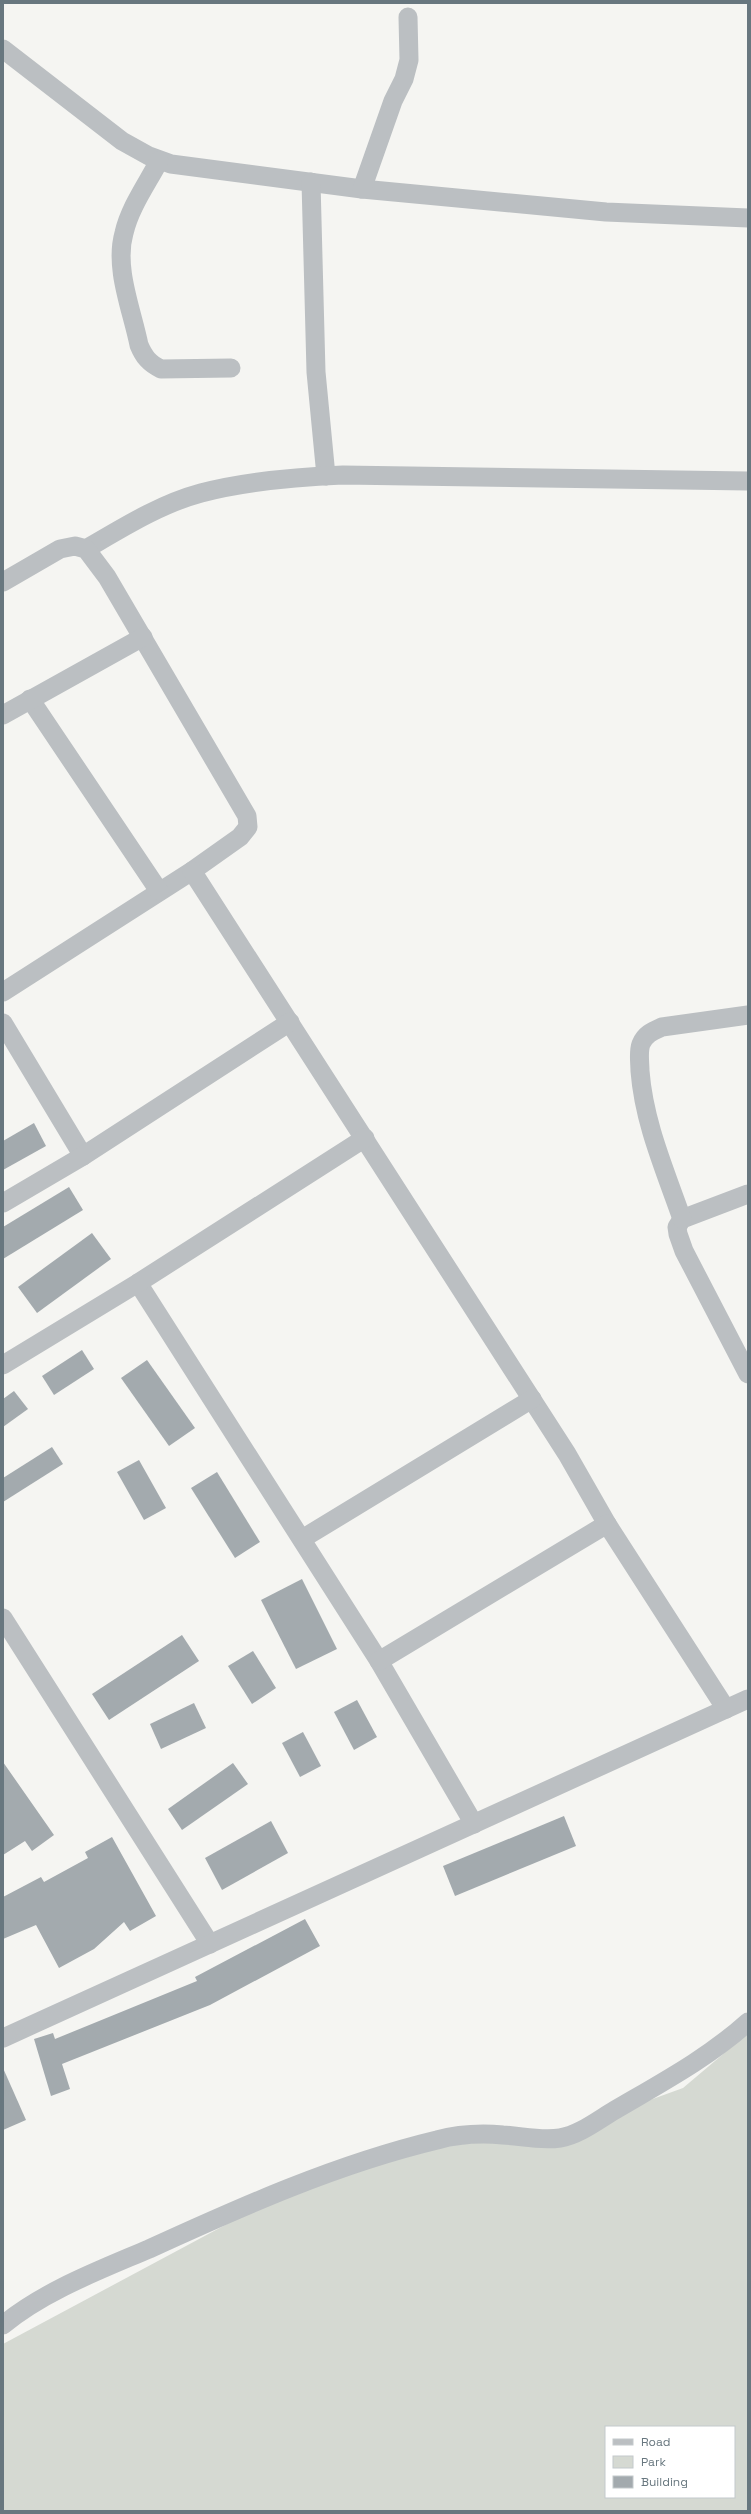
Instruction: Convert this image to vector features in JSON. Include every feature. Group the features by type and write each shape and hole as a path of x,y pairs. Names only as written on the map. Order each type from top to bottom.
{"street":[{"path":"362,189 393,101 404,79 408,60 408,17"},
{"path":"3,49 122,141 159,161 362,189 606,212 748,218"},
{"path":"159,161 130,215 121,249 122,266 142,351 151,364 161,369 231,368"},
{"path":"311,182 316,372 326,476"},
{"path":"86,549 145,515 200,494 250,483 326,476 748,481"},
{"path":"3,582 60,549 75,546 86,549 107,577 143,637 247,816 248,827 240,837 192,871 3,992"},
{"path":"3,715 143,637"},
{"path":"30,699 159,891"},
{"path":"192,871 532,1399 567,1454 607,1524 726,1709"},
{"path":"682,1219 646,1117 642,1095 639,1057 641,1044 648,1033 662,1028 748,1015"},
{"path":"3,1203 83,1156 290,1022"},
{"path":"3,1023 83,1156"},
{"path":"3,1365 138,1283 365,1138"},
{"path":"748,1194 682,1219 677,1226 684,1251 748,1374"},
{"path":"138,1283 379,1661 474,1824"},
{"path":"302,1539 532,1399"},
{"path":"379,1661 607,1524"},
{"path":"3,1618 210,1944"},
{"path":"3,2038 748,1699"},
{"path":"3,2325 58,2292 130,2257 250,2203 343,2166 420,2144 467,2134 505,2135 542,2140 563,2138 582,2130 682,2071 722,2045 748,2022"}],"green space":[{"path":"748,2033 748,2511 3,2511 3,2344 354,2156 556,2134 683,2088"}],"building":[{"path":"34,1123 46,1146 3,1170 3,1141"},
{"path":"69,1187 83,1210 3,1259 3,1227"},
{"path":"92,1233 111,1259 37,1313 18,1287"},
{"path":"82,1350 94,1369 54,1395 42,1376"},
{"path":"147,1360 195,1428 169,1446 121,1378"},
{"path":"14,1391 28,1409 3,1427 3,1399"},
{"path":"52,1447 63,1464 3,1502 3,1478"},
{"path":"139,1460 166,1508 144,1520 117,1472"},
{"path":"217,1472 260,1542 235,1558 191,1488"},
{"path":"302,1579 337,1649 296,1669 261,1600"},
{"path":"182,1635 199,1661 109,1720 92,1694"},
{"path":"253,1651 276,1688 252,1704 228,1666"},
{"path":"357,1700 377,1737 354,1750 334,1712"},
{"path":"194,1703 206,1728 161,1749 150,1724"},
{"path":"303,1732 321,1766 300,1777 282,1743"},
{"path":"3,1762 54,1835 32,1851 25,1841 3,1855"},
{"path":"233,1763 248,1784 182,1830 168,1809"},
{"path":"564,1816 576,1846 455,1896 443,1866"},
{"path":"271,1821 288,1853 222,1890 205,1858"},
{"path":"112,1837 156,1916 130,1931 124,1922 94,1949 59,1968 36,1925 3,1939 3,1897 41,1877 44,1882 88,1858 85,1852"},
{"path":"305,1919 320,1946 210,2005 62,2064 70,2089 51,2096 34,2039 53,2033 55,2039 197,1981 195,1977"},
{"path":"3,2068 26,2120 3,2130"}]}
